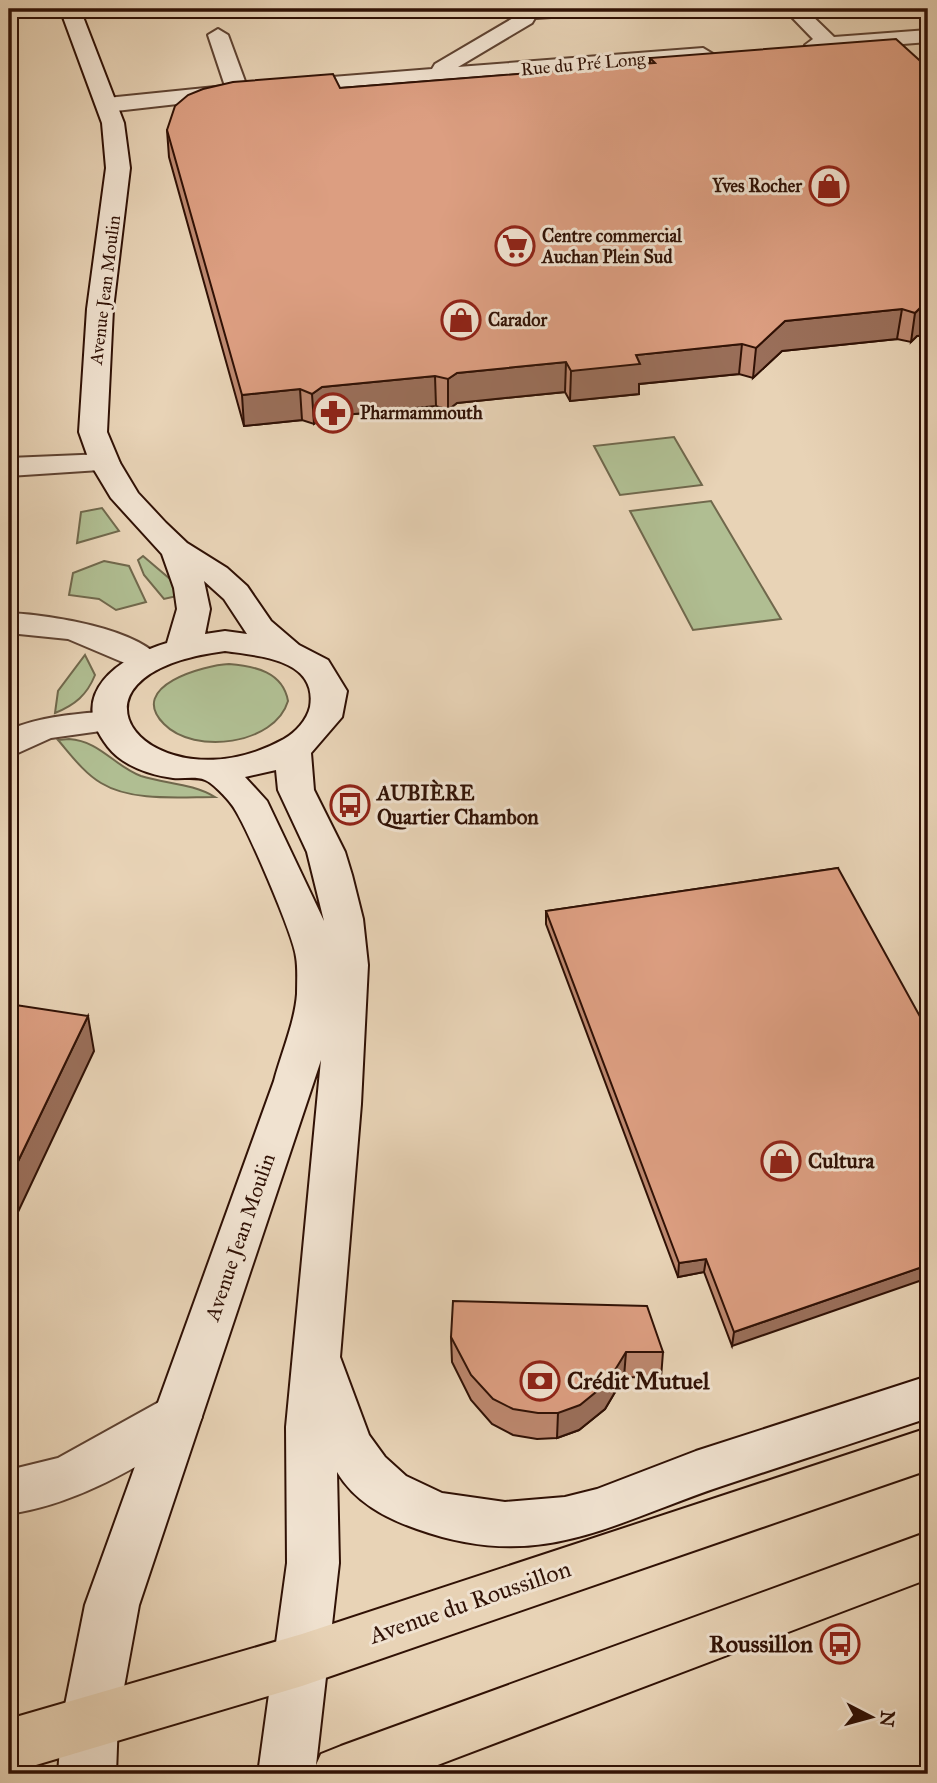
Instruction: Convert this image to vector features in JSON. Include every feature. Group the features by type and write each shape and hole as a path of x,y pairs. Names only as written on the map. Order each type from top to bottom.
{"main road":[{"name":"Avenue Jean Moulin","path":"71,9 113,123 118,168 100,309 93,432 105,463 126,498 176,550 216,575 236,593 259,628 286,650"},
{"path":"444,75 442,68 525,19 525,11 584,9"},
{"path":"793,9 829,44"},
{"path":"218,35 238,91"},
{"path":"788,47 928,36"},
{"name":"Rue du Pré Long","path":"107,105 238,91 719,53"},
{"path":"9,467 105,463"},
{"name":"Avenue Jean Moulin","path":"176,550 195,600 192,628 182,647"},
{"path":"9,623 57,625 98,636 146,662"},
{"path":"225,641 286,650 315,667 323,677 331,698 330,708 319,730 293,751 271,761 217,771 191,771 146,758 128,748 116,735 110,721 109,705 116,689 128,674 146,662 182,647 225,641"},
{"path":"9,746 18,738 37,731 110,721"},
{"path":"287,1774 313,1563 311,1427 340,1104 348,965 343,919 333,876 326,852 296,790 293,751"},
{"name":"Avenue Jean Moulin","path":"87,1774 90,1720 112,1605 295,1080 317,997 316,955 303,918 249,801 217,771"},
{"path":"316,1352 353,1455 368,1474 415,1507 447,1518 497,1524 618,1520 928,1397"},
{"path":"9,1492 59,1481 100,1462 177,1417"},
{"name":"Avenue du Roussillon","path":"9,1746 90,1720 302,1660 618,1520 718,1519 928,1449"},
{"path":"341,1774 928,1555"}],"green space":[{"path":"674,437 702,485 620,495 594,446"},
{"path":"711,501 781,619 693,630 630,511"},
{"path":"102,508 119,531 77,543 81,512"},
{"path":"143,556 170,579 181,595 164,599 144,575 138,560"},
{"path":"104,561 129,566 146,602 116,610 99,599 69,595 73,573"},
{"path":"85,655 95,675 92,682 80,698 55,713 58,691"},
{"path":"229,664 258,669 280,683 288,701 280,716 267,728 232,741 194,740 177,734 164,724 155,711 155,699 162,689 188,673"},
{"path":"69,739 90,744 141,776 188,786 215,797 141,796 113,789 89,774 58,740"}],"building":[{"name":"Centre commercial Auchan Plein Sud","path":"896,39 928,68 928,306 921,307 915,313 902,309 785,321 756,348 742,344 636,355 640,364 571,371 566,362 457,373 448,379 435,376 322,387 312,394 300,389 242,395 167,130 175,106 188,95 233,82 333,74 340,88 655,63 650,58"},
{"name":"Cultura","path":"838,868 928,1031 928,1265 734,1332 706,1259 679,1263 546,911"},
{"path":"9,1004 88,1016 9,1180"},
{"name":"Crédit Mutuel","path":"453,1301 647,1306 663,1352 626,1352 607,1383 580,1405 558,1413 513,1409 493,1399 471,1375 451,1337"}],"place":[{"name":"Yves Rocher","path":"829,186"},
{"name":"Centre commercial Auchan Plein Sud","path":"515,246"},
{"name":"Carador","path":"461,320"},
{"name":"Pharmammouth","path":"333,413"},
{"name":"AUBIÈRE Quartier Chambon","path":"350,805"},
{"name":"Cultura","path":"781,1161"},
{"name":"Crédit Mutuel","path":"540,1381"},
{"name":"Roussillon","path":"840,1644"}]}
